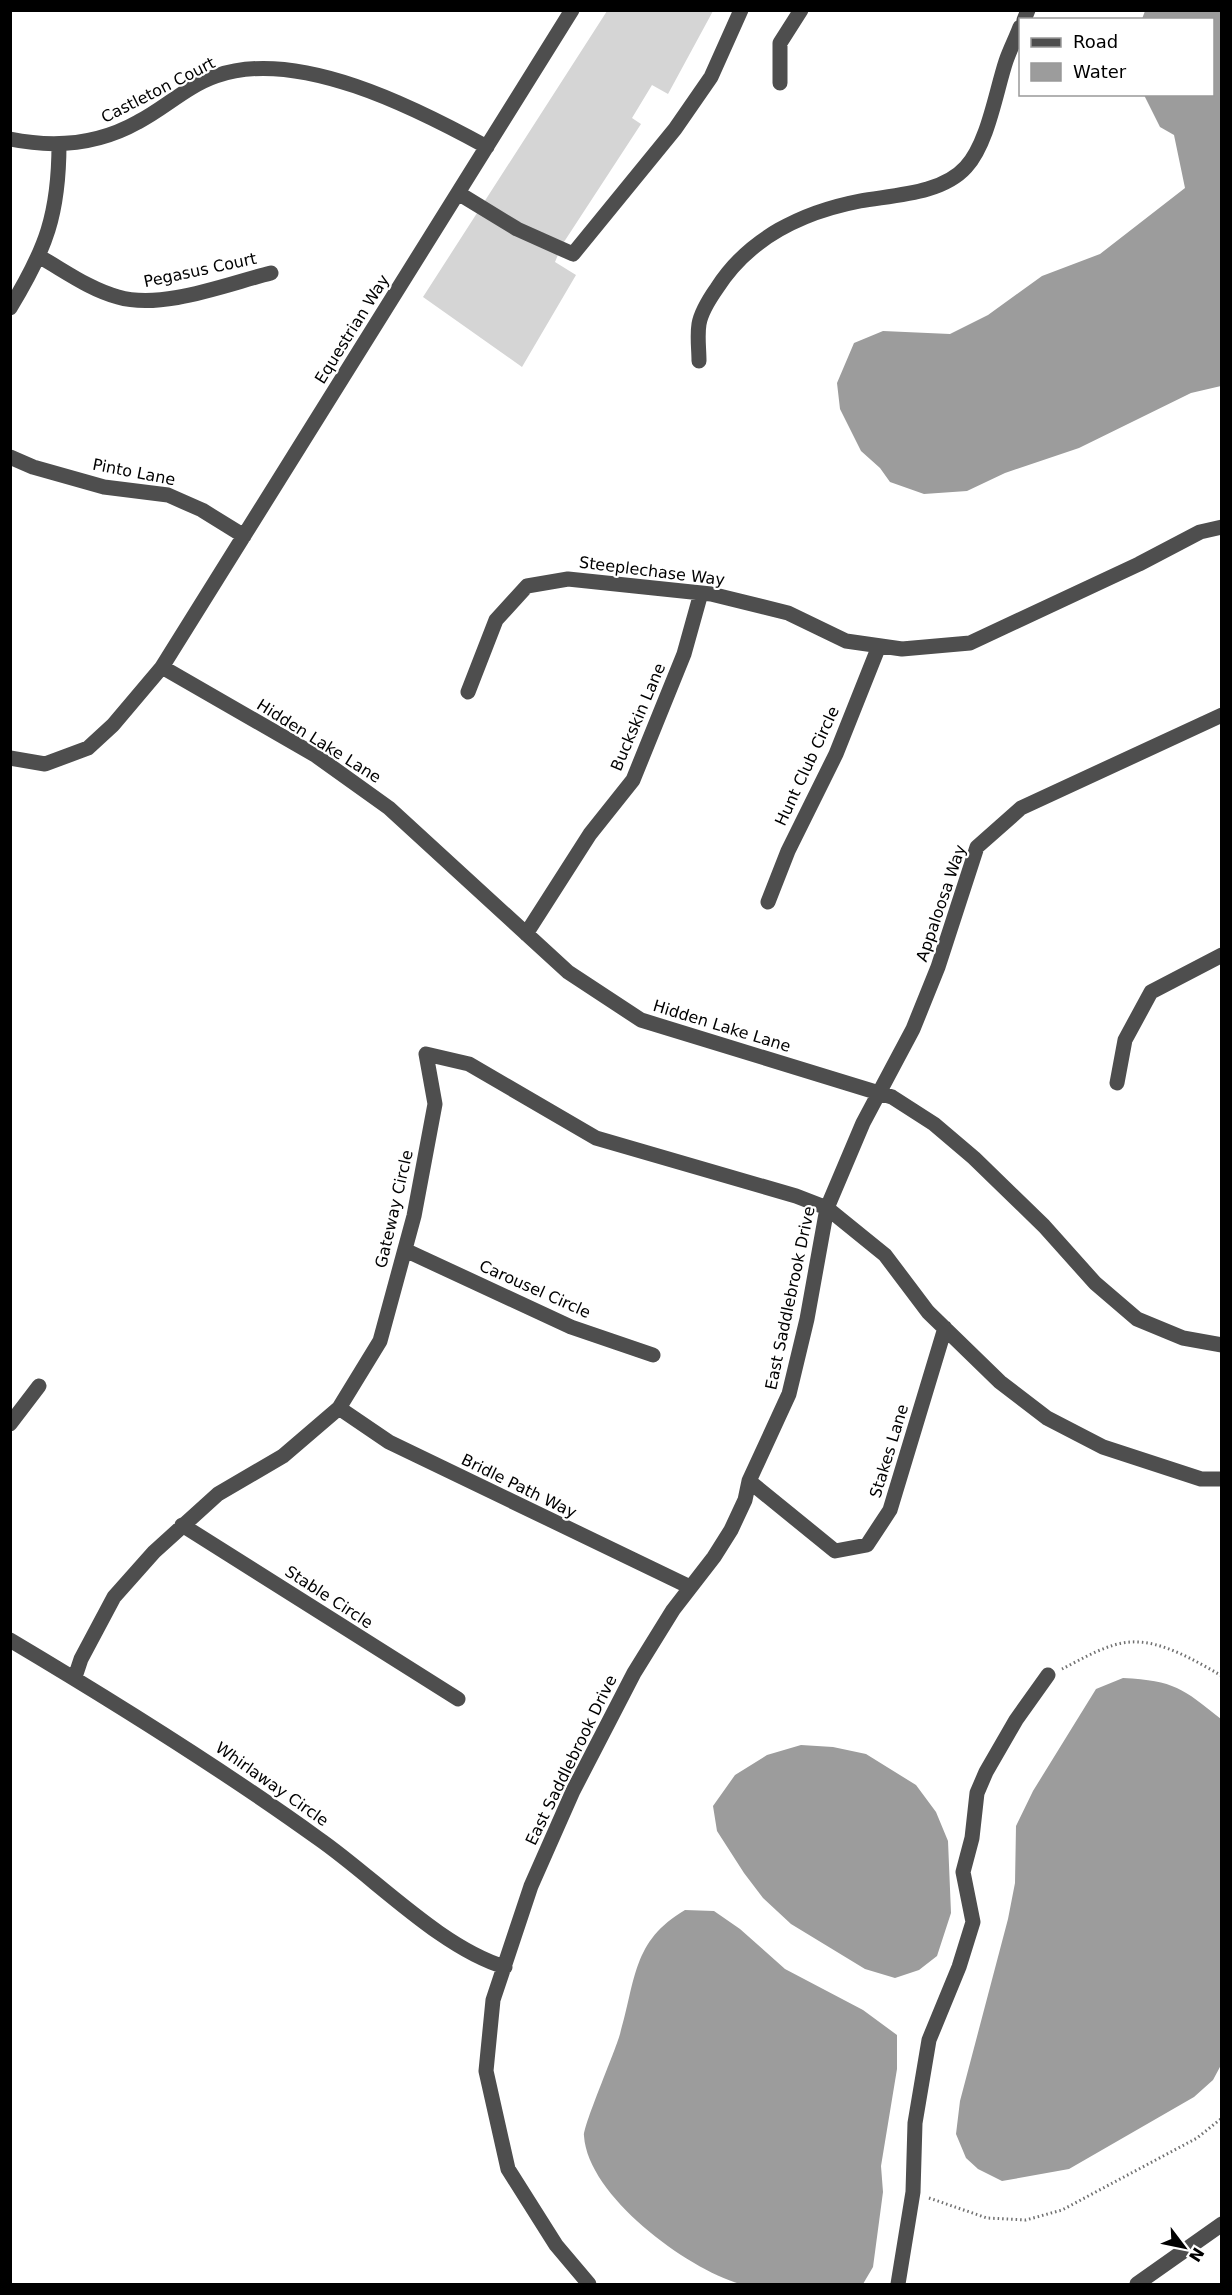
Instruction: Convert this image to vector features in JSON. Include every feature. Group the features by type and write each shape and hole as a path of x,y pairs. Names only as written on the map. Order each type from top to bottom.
{"street":[{"name":"Equestrian Way","path":"10,758 45,764 88,748 113,724 162,667 572,10"},
{"path":"458,193 517,229 573,254 675,129 711,77 741,10"},
{"path":"780,83 780,43 801,10"},
{"path":"699,361 699,323 709,300 730,267 766,237 791,222 824,210 915,192 947,182 966,168 976,153 1007,58 1019,29"},
{"name":"Castleton Court","path":"10,139 44,145 104,138 139,122 175,98 216,76 251,69 276,68 314,73 429,115 487,147"},
{"path":"10,309 39,257 56,205 59,144"},
{"name":"Pegasus Court","path":"39,257 92,288 142,302 167,299 272,273"},
{"name":"Pinto Lane","path":"10,457 33,467 104,487 168,495 202,510 244,536"},
{"name":"Steeplechase Way","path":"468,692 496,620 527,586 568,579 701,593 788,613 846,641 902,649 970,643 1139,564 1200,532 1221,527"},
{"name":"Buckskin Lane","path":"526,934 590,834 633,780 684,654 701,593"},
{"name":"Hunt Club Circle","path":"768,902 788,851 836,754 879,645"},
{"name":"Hidden Lake Lane","path":"162,667 315,755 389,808 568,972 641,1020 892,1097 934,1124 974,1158 1044,1226 1095,1283 1137,1318 1183,1338 1221,1345"},
{"name":"Appaloosa Way","path":"878,1092 913,1029 934,977 977,847 1021,808 1221,715"},
{"path":"1117,1083 1125,1040 1151,992 1221,955"},
{"name":"Gateway Circle","path":"75,1677 81,1659 114,1597 182,1525 218,1494 284,1456 339,1408 380,1341 405,1250 435,1104 426,1054 469,1064 596,1137 796,1196 827,1208"},
{"name":"East Saddlebrook Drive","path":"589,2284 556,2245 508,2169 486,2071 493,2000 531,1886 573,1791 634,1673 690,1587 714,1557 731,1530 745,1500 749,1481 789,1394 807,1319 827,1208 878,1092"},
{"path":"827,1208 885,1254 928,1312 1000,1382 1047,1418 1103,1447 1201,1479 1221,1479"},
{"name":"Carousel Circle","path":"405,1250 571,1327 653,1355"},
{"name":"Stakes Lane","path":"749,1481 835,1551 867,1545 890,1510 945,1328"},
{"path":"10,1424 39,1386"},
{"name":"Bridle Path Way","path":"339,1408 389,1442 690,1587"},
{"name":"Stable Circle","path":"182,1525 458,1699"},
{"name":"Whirlaway Circle","path":"10,1640 75,1677 225,1772 322,1841 438,1932 486,1962 505,1967"},
{"path":"898,2284 913,2192 915,2123 929,2040 959,1967 973,1922 963,1872 972,1838 977,1793 986,1772 1016,1720 1048,1675"},
{"path":"1137,2284 1221,2224"}],"path":[{"path":"1048,1675 1089,1655 1131,1642 1170,1649 1221,1676"},
{"path":"913,2192 987,2218 1026,2220 1062,2210 1108,2187 1197,2138 1221,2118"}],"shaded area":[{"path":"607,11 713,11 668,94 652,85 632,118 641,124 562,245 555,262 576,275 522,367 423,297"}],"water":[{"path":"1145,11 1221,11 1221,386 1191,393 1079,448 1005,473 967,491 924,494 890,482 880,468 861,451 840,409 837,383 854,343 883,331 950,334 988,315 1042,276 1100,254 1185,188 1174,135 1160,127 1144,96 1214,96 1214,18 1142,18"},
{"path":"1123,1678 1155,1681 1177,1688 1221,1719 1221,2065 1213,2080 1194,2097 1069,2169 1002,2181 978,2169 966,2158 956,2134 960,2101 1008,1919 1015,1883 1016,1826 1033,1791 1096,1689"},
{"path":"801,1745 833,1747 866,1754 916,1785 936,1812 948,1841 951,1913 937,1956 919,1970 895,1978 865,1969 791,1924 763,1898 717,1831 713,1806 735,1775 767,1755"},
{"path":"685,1910 714,1911 740,1929 785,1969 863,2010 897,2035 897,2069 881,2166 883,2192 873,2267 863,2284 748,2285 718,2276 693,2263 643,2226 602,2182 590,2159 584,2136 585,2129 620,2034 639,1963 655,1935"}]}
